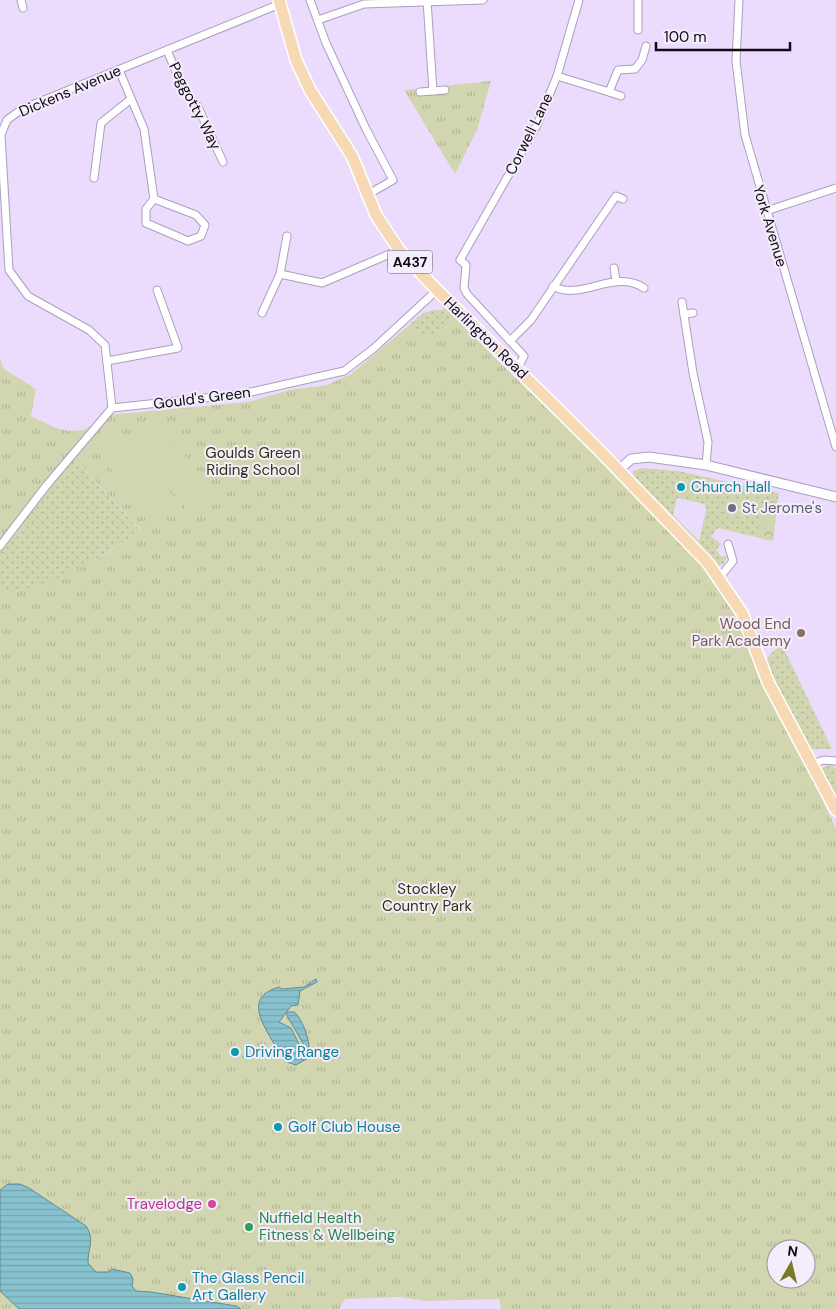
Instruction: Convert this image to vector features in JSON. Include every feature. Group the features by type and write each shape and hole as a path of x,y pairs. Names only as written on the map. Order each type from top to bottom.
{"main road":[{"name":"Harlington Road","path":"280,2 296,60 310,90 352,156 376,215 399,250 618,470"},
{"name":"A437","path":"618,470 692,544 720,577 742,613 768,682 836,810"}],"street":[{"path":"21,0 23,8"},
{"path":"310,0 362,120 393,180 367,195"},
{"path":"318,20 364,4 427,0 483,0"},
{"path":"427,0 433,91"},
{"path":"570,0 579,1"},
{"path":"638,0 638,30"},
{"name":"York Avenue","path":"739,0 735,47 738,92 748,148 836,447"},
{"name":"Corwell Lane","path":"510,341 467,294 464,288 466,265 460,260 526,146 557,76 579,1"},
{"name":"Dickens Avenue","path":"112,408 105,345 89,330 28,296 9,270 2,135 8,120 22,109 280,2"},
{"path":"609,92 618,70 634,69 642,60 646,46"},
{"name":"Peggotty Way","path":"167,50 184,90 198,107 223,162"},
{"path":"119,70 144,129 154,198 146,209 146,223 188,241 201,236 205,225 196,215 154,198"},
{"path":"557,76 622,96"},
{"path":"420,92 445,90"},
{"path":"94,178 101,123 131,99"},
{"path":"766,211 836,188"},
{"path":"518,368 524,356 510,341 531,320 616,196 623,199"},
{"path":"262,314 280,274 286,236"},
{"path":"280,274 322,283 399,250"},
{"path":"614,268 616,281"},
{"path":"553,286 565,291 616,281 630,282 644,288"},
{"path":"107,361 178,348 157,290"},
{"name":"Gould's Green","path":"112,408 242,394 344,371 373,350 437,290"},
{"path":"682,302 692,367 707,433 706,466"},
{"path":"684,314 692,313"},
{"path":"0,546 46,486 112,408"},
{"path":"618,470 629,460 639,457 706,466 836,497"},
{"path":"720,577 734,560 728,544"},
{"path":"812,764 824,760 836,761"}],"green space":[{"path":"491,81 477,130 455,174 404,90"},
{"name":"Stockley Country Park","path":"451,303 720,577 836,829 836,1309 501,1309 499,1299 426,1301 399,1297 345,1299 339,1309 0,1309 0,588 10,593 63,576 110,551 141,530 71,455 0,546 0,359 4,369 36,389 31,416 56,428 70,431 84,430 108,415 248,402 290,390 327,385 351,374 408,326 428,336 441,332 453,318 441,310"},
{"path":"441,310 453,318 441,332 428,336 408,326 423,313"},
{"path":"158,423 217,494 192,516 133,444"},
{"path":"118,429 177,501 153,521 94,448"},
{"path":"71,455 141,531 79,570 53,582 10,593 0,588 0,546"},
{"path":"642,468 678,471 779,493 773,541 718,528 711,536 721,544 716,550 722,557 726,555 727,557 723,564 717,566 634,478 633,471","holes":["677,498 705,504 706,510 699,541 673,515"]},
{"path":"777,508 773,541 759,538 759,527 767,511"},
{"path":"782,645 832,749 809,749 782,701 766,662 770,654"},
{"path":"830,764 836,769 836,809 819,769"}],"shaded area":[{"path":"316,979 317,982 300,991 298,1005 291,1006 279,1022 291,1028 299,1044 300,1051 303,1052 304,1045 286,1014 294,1012 304,1027 309,1047 308,1058 296,1065 286,1061 279,1054 264,1026 259,1003 268,991 279,987 282,989 304,987"},
{"path":"8,1184 20,1184 29,1188 86,1226 91,1239 88,1263 96,1272 108,1272 112,1269 130,1273 133,1279 132,1286 136,1291 236,1306 241,1309 19,1309 0,1291 0,1190"}],"place":[{"name":"Church Hall","path":"681,487"},
{"name":"St Jerome's","path":"732,508"},
{"name":"Wood End Park Academy","path":"801,633"},
{"name":"Driving Range","path":"235,1052"},
{"name":"Golf Club House","path":"278,1127"},
{"name":"Travelodge","path":"212,1204"},
{"name":"Nuffield Health Fitness & Wellbeing","path":"249,1227"},
{"name":"The Glass Pencil Art Gallery","path":"182,1287"}],"park label":[{"name":"Goulds Green Riding School","path":"253,462"}]}
